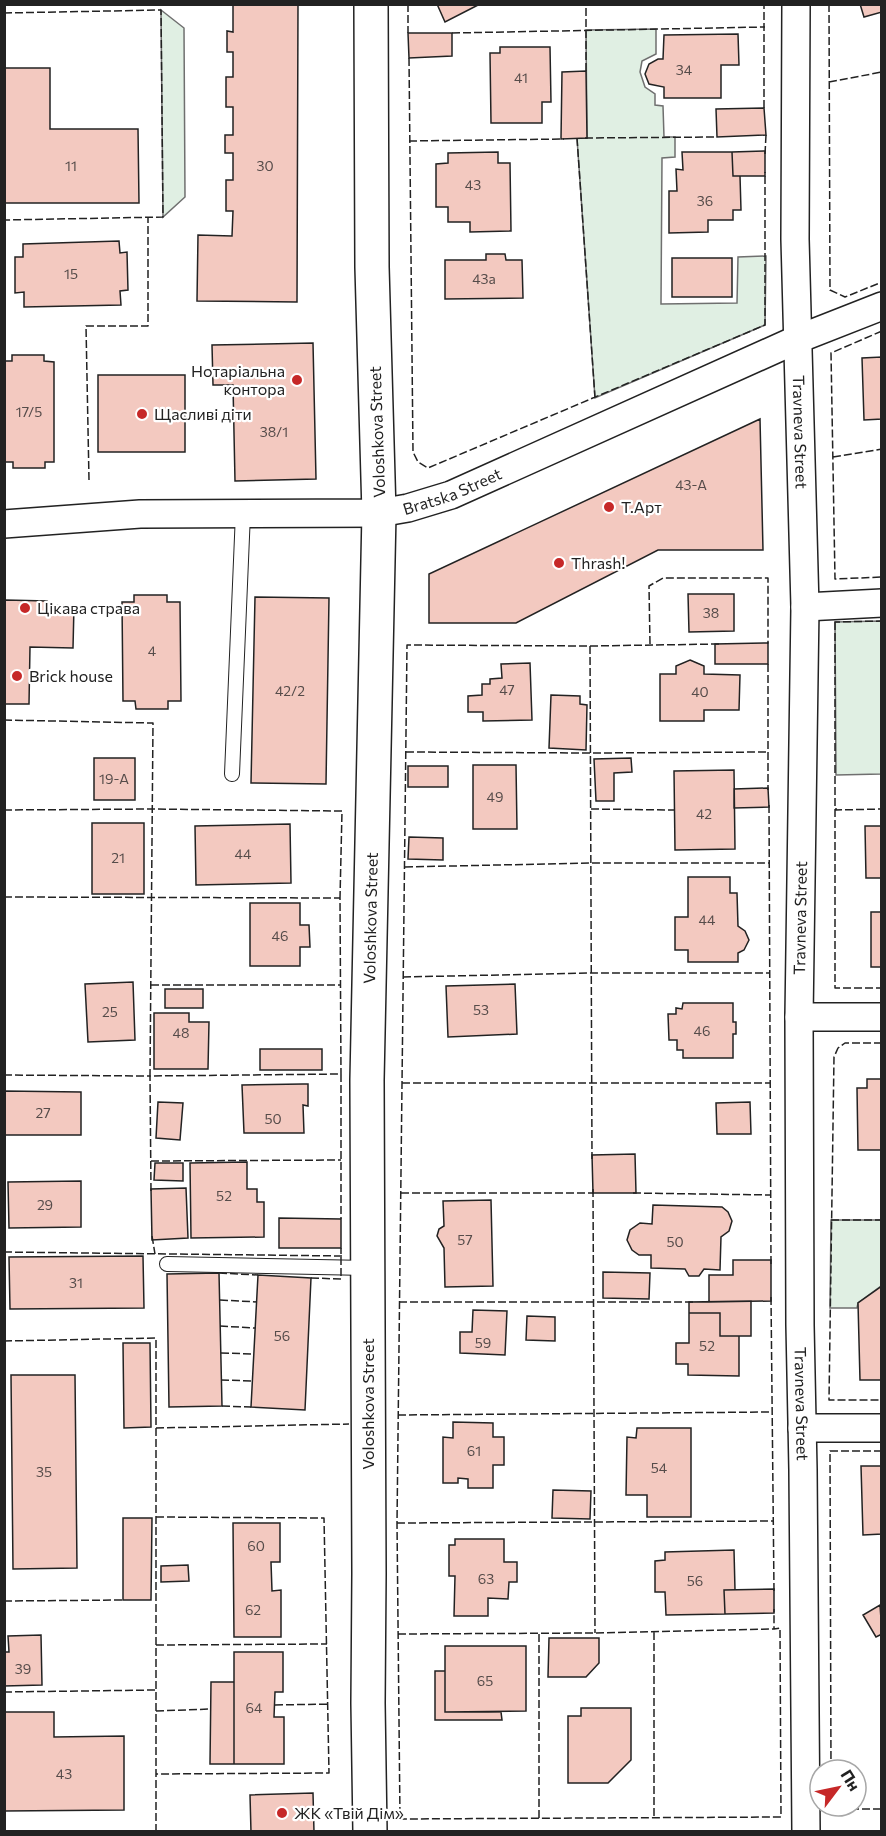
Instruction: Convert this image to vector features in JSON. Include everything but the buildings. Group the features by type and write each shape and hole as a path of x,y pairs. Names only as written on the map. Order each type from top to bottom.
{"street":[{"name":"Voloshkova Street","path":"370,1832 367,1051 379,513 373,278 371,4"},
{"name":"Travneva Street","path":"796,4 795,239 805,607 799,1017 806,1832"},
{"name":"Bratska Street","path":"4,524 141,514 379,513 408,508 451,495 798,339 882,306"},
{"path":"805,607 882,603"},
{"path":"799,1017 882,1017"},
{"path":"802,1428 882,1428"}],"lane":[{"path":"232,774 243,513"},
{"path":"167,1264 368,1268"}],"green space":[{"path":"161,10 184,28 185,197 163,217"},
{"path":"656,29 656,54 642,61 640,72 645,87 655,94 655,105 663,106 664,137 675,137 675,157 662,158 661,304 737,303 738,257 766,256 765,325 595,398 577,138 587,138 586,30"},
{"path":"881,621 881,774 836,775 835,622"},
{"path":"831,1220 881,1220 881,1286 858,1303 857,1308 830,1308"}],"fence":[{"path":"408,4 408,33"},
{"path":"586,4 586,71"},
{"path":"764,4 764,108"},
{"path":"829,4 830,290 845,297 882,282"},
{"path":"4,13 161,10 163,217 4,220"},
{"path":"452,33 765,27"},
{"path":"409,58 413,452 418,462 428,468 765,325 765,172"},
{"path":"829,82 882,72"},
{"path":"765,154 766,135"},
{"path":"585,138 717,137"},
{"path":"577,138 595,398"},
{"path":"409,141 564,139"},
{"path":"89,480 86,326 148,326 148,217"},
{"path":"882,331 831,353 835,579 882,577"},
{"path":"833,457 882,449"},
{"path":"650,644 649,586 663,578 768,578 767,643"},
{"path":"835,625 835,622 882,621"},
{"path":"835,622 835,988 882,988"},
{"path":"719,644 407,645 397,1523 400,1819 781,1817 780,1628 774,1629 774,1609"},
{"path":"590,646 592,1159"},
{"path":"768,664 768,790"},
{"path":"4,720 153,723 150,1076 341,1074 341,1219"},
{"path":"406,752 769,752"},
{"path":"769,805 771,1264"},
{"path":"836,808 836,810 882,809"},
{"path":"591,809 674,810"},
{"path":"4,810 342,811 340,898"},
{"path":"405,867 591,863 769,863"},
{"path":"4,897 340,898 341,1074"},
{"path":"403,977 592,973 769,973"},
{"path":"151,985 340,985"},
{"path":"882,1043 845,1043 838,1048 834,1057 829,1400 882,1400"},
{"path":"4,1075 150,1076 151,1191"},
{"path":"402,1083 770,1083"},
{"path":"151,1161 341,1160"},
{"path":"593,1189 595,1633"},
{"path":"401,1193 594,1193"},
{"path":"633,1193 771,1195"},
{"path":"831,1220 882,1220"},
{"path":"152,1236 155,1254"},
{"path":"311,1278 341,1279 341,1248"},
{"path":"4,1252 342,1256"},
{"path":"219,1273 258,1275"},
{"path":"771,1297 774,1591"},
{"path":"220,1300 257,1302"},
{"path":"399,1302 693,1302"},
{"path":"220,1326 255,1328"},
{"path":"4,1341 156,1338 156,1832"},
{"path":"221,1353 254,1354"},
{"path":"221,1380 253,1381"},
{"path":"222,1406 251,1407"},
{"path":"398,1415 772,1412"},
{"path":"156,1428 349,1424"},
{"path":"831,1758 830,1451 882,1451"},
{"path":"156,1517 324,1518 329,1773 156,1774"},
{"path":"397,1523 773,1521"},
{"path":"4,1601 123,1600"},
{"path":"398,1634 774,1629"},
{"path":"654,1632 654,1818"},
{"path":"539,1634 539,1818"},
{"path":"156,1645 327,1644"},
{"path":"4,1692 156,1690"},
{"path":"275,1705 328,1704"},
{"path":"156,1711 211,1709"},
{"path":"868,1809 882,1809"}],"place":[{"name":"Нотаріальна контора","path":"297,380"},
{"name":"Щасливі діти","path":"142,414"},
{"name":"Т.Арт","path":"609,507"},
{"name":"Thrash!","path":"559,563"},
{"name":"Цікава страва","path":"25,608"},
{"name":"Brick house","path":"17,676"},
{"name":"ЖК «Твій Дім»","path":"282,1813"}]}
